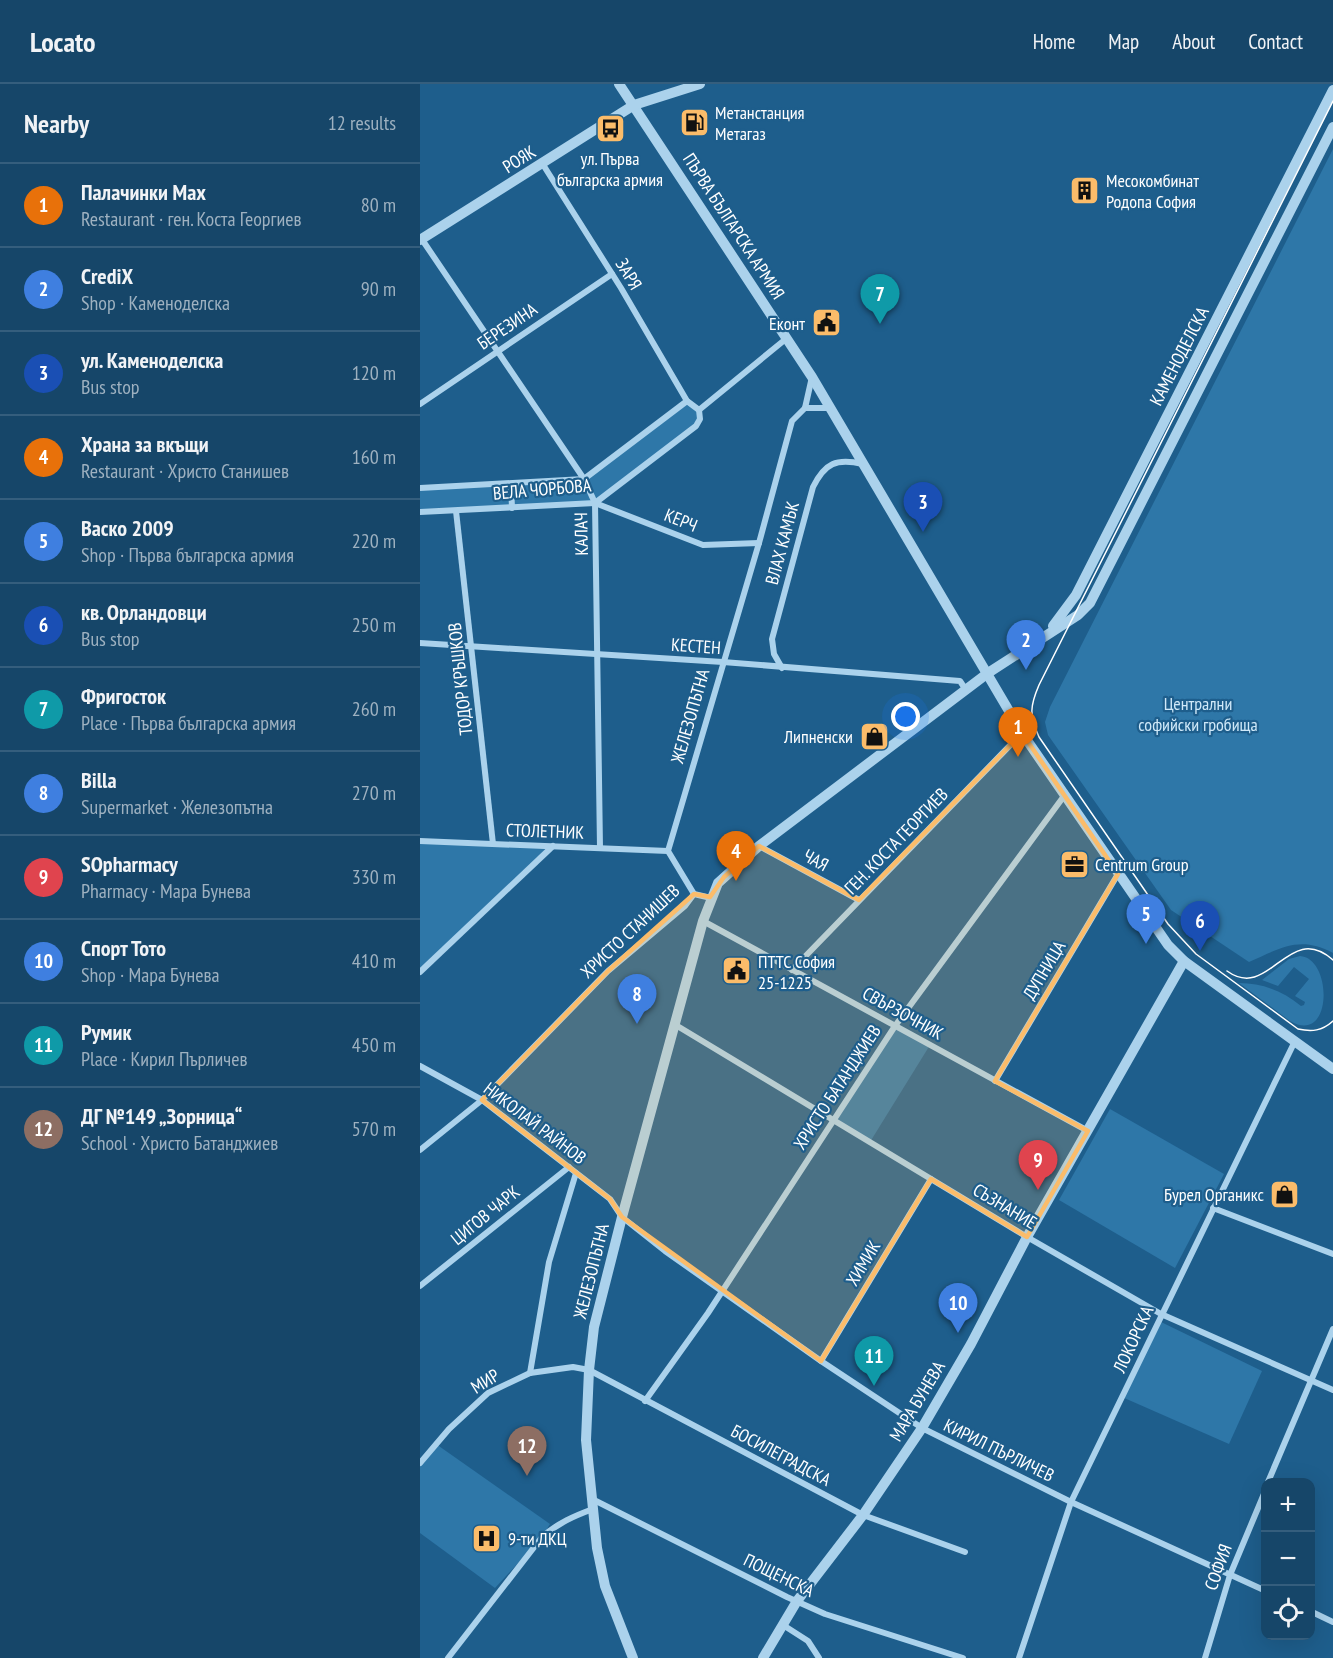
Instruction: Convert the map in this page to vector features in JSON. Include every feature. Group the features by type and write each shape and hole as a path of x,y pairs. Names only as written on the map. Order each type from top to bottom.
{"street":[{"name":"ПЪРВА БЪЛГАРСКА АРМИЯ","path":"619,84 832,408 1022,733 1168,945 1184,961 1333,1069"},
{"name":"РОЯК","path":"420,238 634,105 700,84"},
{"name":"КАМЕНОДЕЛСКА","path":"1047,634 1076,595 1333,90"},
{"name":"КАМЕНОДЕЛСКА","path":"988,673 1078,615 1090,603 1333,127"},
{"name":"ЗАРЯ","path":"542,163 612,274 687,401"},
{"name":"КАЛАЧ","path":"420,238 584,479 595,502 600,848"},
{"name":"БЕРЕЗИНА","path":"420,404 612,274"},
{"name":"ВЕЛА ЧОРБОВА","path":"420,512 595,502 696,426 700,419 699,410 787,337"},
{"name":"ВЛАХ КАМЪК","path":"759,543 792,421 805,408 812,376"},
{"name":"ВЕЛА ЧОРБОВА","path":"420,488 584,479 687,401"},
{"path":"687,401 699,410"},
{"path":"805,408 832,408"},
{"name":"ВЛАХ КАМЪК","path":"782,668 774,654 772,639 813,487 820,472 834,462 863,464"},
{"path":"511,484 512,508"},
{"name":"КЕРЧ","path":"595,502 703,545 759,543"},
{"name":"ТОДОР КРЪШКОВ","path":"456,511 493,844"},
{"name":"ЖЕЛЕЗОПЪТНА","path":"668,851 759,543"},
{"name":"КЕСТЕН","path":"420,643 723,662 960,681 966,690"},
{"path":"711,898 724,877 759,846 988,673"},
{"name":"ГЕН. КОСТА ГЕОРГИЕВ","path":"792,970 1022,733"},
{"name":"ХРИСТО БАТАНДЖИЕВ","path":"645,1401 722,1292 895,1026 1064,796"},
{"name":"СТОЛЕТНИК","path":"420,841 668,851"},
{"path":"420,972 553,846"},
{"name":"ЧАЯ","path":"759,846 859,900"},
{"path":"668,851 694,894"},
{"name":"ДУПНИЦА","path":"995,1081 1118,874"},
{"name":"ХРИСТО СТАНИШЕВ","path":"420,1150 483,1100 608,971 685,906 694,894 711,898"},
{"name":"ЖЕЛЕЗОПЪТНА","path":"633,1658 605,1586 597,1548 586,1440 589,1370 594,1327 622,1217 711,898"},
{"name":"СВЪРЗОЧНИК","path":"703,921 1088,1131"},
{"name":"МАРА БУНЕВА","path":"763,1658 797,1601 863,1515 922,1428 1027,1237 1184,961"},
{"name":"СЪЗНАНИЕ","path":"675,1024 1027,1237 1161,1314 1333,1390"},
{"name":"ЛОКОРСКА","path":"1018,1658 1071,1502 1295,1041"},
{"name":"НИКОЛАЙ РАЙНОВ","path":"420,1066 483,1100 610,1199 622,1217"},
{"name":"ЦИГОВ ЧАРК","path":"420,1286 569,1167"},
{"path":"530,1373 549,1262 576,1173"},
{"name":"ХИМИК","path":"820,1361 931,1179"},
{"path":"1213,1208 1333,1254"},
{"name":"КИРИЛ ПЪРЛИЧЕВ","path":"622,1217 722,1292 820,1361 922,1428 1071,1502 1261,1589"},
{"path":"1270,1478 1333,1329"},
{"name":"МИР","path":"420,1463 448,1430 488,1393 530,1373 573,1367 589,1370"},
{"name":"БОСИЛЕГРАДСКА","path":"589,1370 863,1515 965,1552"},
{"name":"СОФИЯ","path":"1205,1658 1230,1575 1261,1501"},
{"path":"448,1658 542,1537 555,1526 591,1504 606,1505"},
{"name":"ПОЩЕНСКА","path":"591,1504 606,1505 825,1614 963,1658"},
{"path":"1315,1613 1333,1622"},
{"path":"783,1625 808,1641 819,1658"}],"highlighted area":[{"path":"1022,733 1118,874 995,1081 1088,1131 1027,1237 931,1179 821,1361 622,1217 610,1199 482,1100 608,971 694,894 710,897 724,877 759,846 859,900"}],"green space":[{"name":"Централни софийски гробища","path":"1333,149 1333,953 1300,944 1281,948 1249,962 1171,910 1048,735 1045,722 1050,707"},
{"path":"687,401 699,410 700,419 595,503 420,512 420,488 584,479"},
{"path":"420,841 553,846 420,972"},
{"path":"1300,956 1311,960 1323,984 1321,1012 1314,1022 1304,1025 1290,1021 1239,983 1256,984 1272,989 1301,1006 1304,1005 1305,1002 1295,996 1309,979 1294,967 1278,986 1262,980 1289,959"},
{"path":"895,1026 930,1045 870,1142 834,1120"},
{"path":"1110,1109 1224,1174 1175,1268 1059,1200"},
{"path":"1161,1322 1262,1371 1229,1444 1122,1397"},
{"path":"436,1444 550,1524 542,1537 495,1588 420,1533 420,1463"}],"tram line":[{"path":"1333,101 1039,685 1032,711 1039,737 1168,924 1196,954 1298,1029 1317,1030 1333,1021"},
{"path":"1227,971 1242,978 1255,977 1268,971 1291,954 1304,949 1317,950 1333,960"}],"place":[{"name":"Метанстанция Метагаз","path":"694,122"},
{"name":"ул. Първа българска армия","path":"610,129"},
{"name":"Месокомбинат Родопа София","path":"1085,190"},
{"name":"Еконт","path":"826,323"},
{"name":"Фригосток","path":"880,324"},
{"name":"ул. Каменоделска","path":"923,532"},
{"name":"CrediX","path":"1026,670"},
{"name":"Липненски","path":"874,736"},
{"name":"Палачинки Max","path":"1018,757"},
{"name":"Centrum Group","path":"1074,864"},
{"name":"Храна за вкъщи","path":"736,881"},
{"name":"Васко 2009","path":"1146,944"},
{"name":"кв. Орландовци","path":"1200,951"},
{"name":"ПТТС София 25-1225","path":"737,971"},
{"name":"Billa","path":"637,1024"},
{"name":"SOpharmacy","path":"1038,1190"},
{"name":"Бурел Органикс","path":"1285,1194"},
{"name":"Спорт Тото","path":"958,1333"},
{"name":"Румик","path":"874,1386"},
{"name":"ДГ №149 „Зорница“","path":"527,1476"},
{"name":"9-ти ДКЦ","path":"487,1538"}]}
